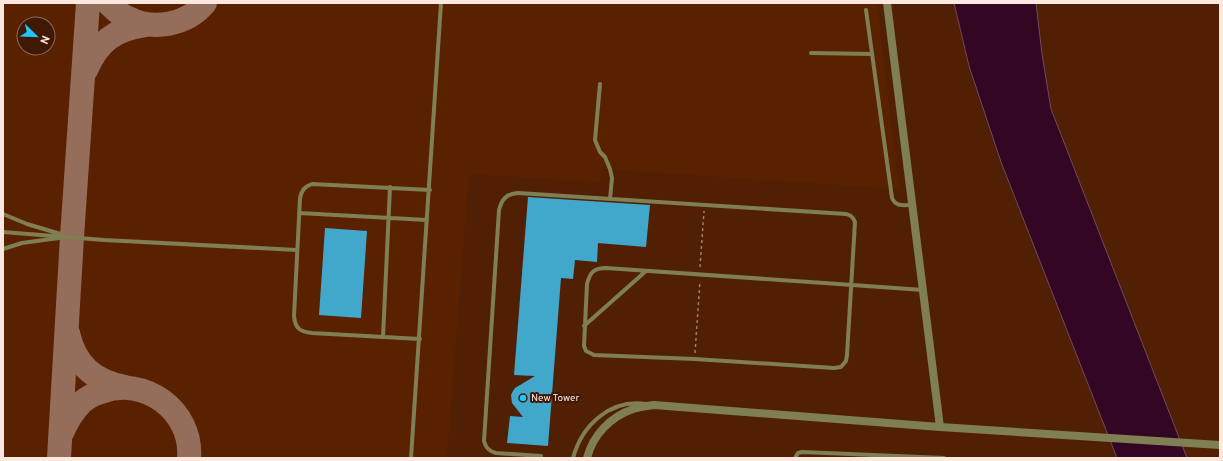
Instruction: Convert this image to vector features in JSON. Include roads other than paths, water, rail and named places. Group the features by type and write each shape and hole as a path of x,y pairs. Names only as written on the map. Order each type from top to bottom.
{"street":[{"path":"887,3 940,427"},
{"path":"587,458 593,442 599,433 614,418 633,409 654,405 940,427 1220,445"}],"lane":[{"path":"411,458 430,190 441,3"},
{"path":"866,10 892,198 898,205 913,206"},
{"path":"811,53 872,54"},
{"path":"600,84 596,140 600,152 605,157 610,169 612,178 610,199"},
{"path":"420,339 312,333 299,329 295,323 294,316 299,214 301,192 306,186 312,184 430,190"},
{"path":"383,337 390,187"},
{"path":"541,456 490,452 484,441 499,210 501,203 511,194 518,193 828,213 850,215 854,218 855,222 851,285 847,355 846,361 841,367 834,368 695,359 594,355 586,351 584,346 584,326 589,276 599,268 606,268 700,275 851,285 923,290"},
{"path":"3,214 27,224 72,237"},
{"path":"299,214 427,220"},
{"path":"3,232 297,250"},
{"path":"3,249 22,243 72,237"},
{"path":"584,326 646,271"},
{"path":"573,458 584,432 590,425 610,409 626,404 640,403 654,405"},
{"path":"795,458 798,453 802,452 944,458"}],"place":[{"name":"New Tower","path":"523,398"}]}
